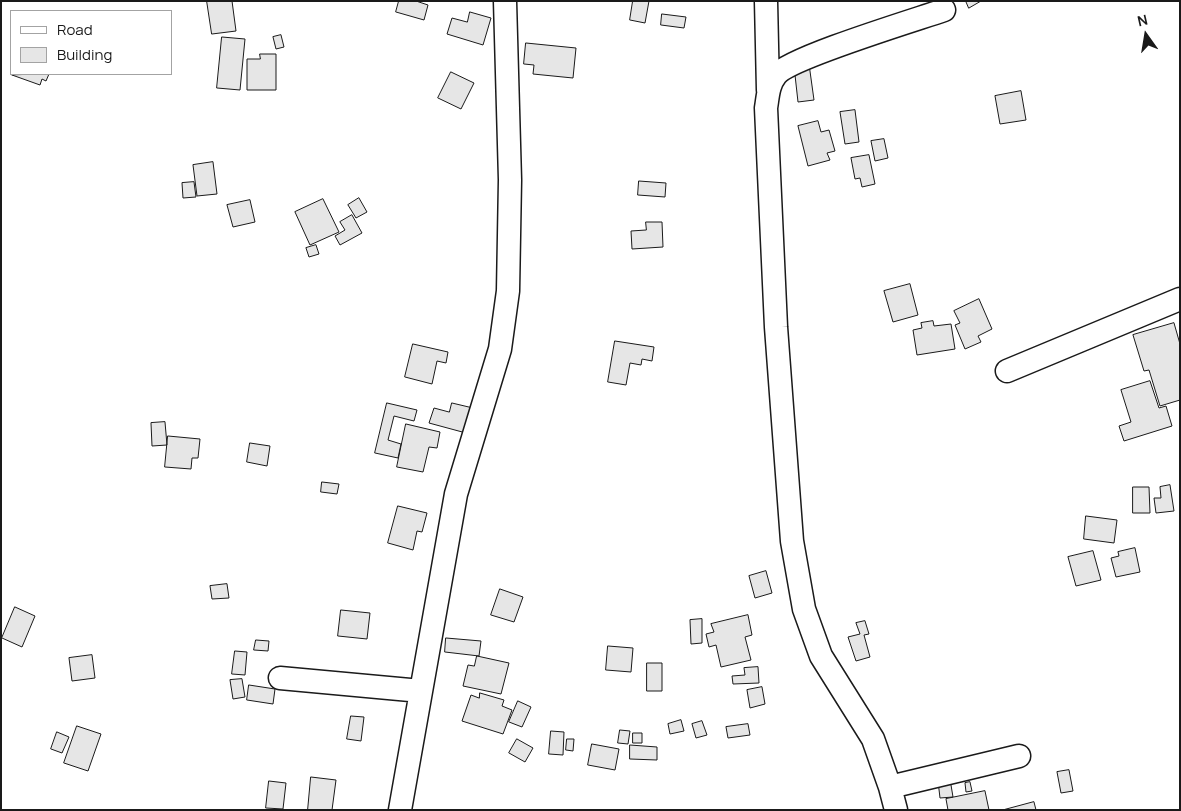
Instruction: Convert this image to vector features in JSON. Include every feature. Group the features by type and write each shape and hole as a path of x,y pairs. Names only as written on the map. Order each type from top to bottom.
{"street":[{"path":"400,810 456,494 500,349 508,291 510,180 505,1"},
{"path":"766,1 768,95"},
{"path":"896,810 873,739 821,656 804,609 792,541 776,327 766,108 770,86 777,74 800,60 944,10"},
{"path":"1007,371 1180,300"},
{"path":"280,678 422,690"},
{"path":"890,787 1020,756"}],"building":[{"path":"207,1 232,1 236,31 212,34"},
{"path":"399,1 416,1 428,5 424,20 396,12"},
{"path":"633,1 649,1 645,23 630,20"},
{"path":"966,1 981,1 969,8"},
{"path":"470,12 491,18 483,45 447,34 452,18 467,22"},
{"path":"662,14 686,17 684,28 661,25"},
{"path":"281,35 284,47 276,49 273,37"},
{"path":"222,37 245,39 240,90 217,88"},
{"path":"526,43 576,48 573,78 533,74 534,65 524,64"},
{"path":"260,54 276,54 276,90 247,90 247,59 260,59"},
{"path":"809,64 814,100 798,102 794,66"},
{"path":"451,72 474,83 461,109 438,98"},
{"path":"12,75 49,75 46,81 42,79 40,85"},
{"path":"1021,91 1026,120 1000,124 995,96"},
{"path":"855,110 859,142 845,144 840,112"},
{"path":"818,121 821,132 829,130 835,151 827,153 830,160 808,166 798,126"},
{"path":"884,139 888,158 875,161 871,141"},
{"path":"869,155 875,184 862,187 860,178 855,179 851,158"},
{"path":"213,162 217,194 197,196 193,165"},
{"path":"639,181 666,183 665,197 638,195"},
{"path":"194,182 196,197 183,198 182,183"},
{"path":"359,198 367,212 356,218 348,205"},
{"path":"323,199 339,232 310,245 295,212"},
{"path":"250,200 255,222 233,227 227,205"},
{"path":"352,215 362,233 340,245 335,236 345,230 340,222"},
{"path":"646,222 662,222 663,247 632,249 631,231 646,230"},
{"path":"316,245 319,254 309,257 306,248"},
{"path":"910,284 918,315 893,322 884,291"},
{"path":"979,299 992,329 978,336 981,342 965,349 955,325 960,323 954,311"},
{"path":"933,321 934,326 951,324 955,349 917,355 913,330 922,328 921,323"},
{"path":"1174,323 1180,344 1180,400 1160,406 1149,370 1144,371 1133,335"},
{"path":"615,341 654,347 652,361 642,359 641,365 630,363 626,385 608,382"},
{"path":"413,344 448,352 446,363 437,361 432,384 405,377"},
{"path":"1150,381 1159,408 1166,406 1172,426 1124,441 1119,426 1131,422 1121,390"},
{"path":"387,403 417,410 414,421 394,416 388,440 401,444 398,458 375,453"},
{"path":"452,403 473,408 466,433 429,423 434,408 449,412"},
{"path":"165,422 167,445 152,446 151,423"},
{"path":"406,424 440,432 437,448 429,447 423,472 397,467"},
{"path":"168,436 200,439 198,458 192,458 191,469 165,467"},
{"path":"250,443 270,446 267,466 247,462"},
{"path":"322,482 339,484 337,494 321,492"},
{"path":"1170,485 1174,511 1156,513 1154,498 1161,498 1160,487"},
{"path":"1133,487 1149,487 1150,513 1133,513"},
{"path":"398,506 427,513 422,532 417,531 413,550 388,543"},
{"path":"1086,516 1117,520 1114,543 1084,539"},
{"path":"1135,548 1140,572 1116,577 1111,558 1119,556 1118,552"},
{"path":"1093,551 1101,580 1076,586 1068,557"},
{"path":"766,571 772,593 755,598 749,576"},
{"path":"227,584 229,598 212,599 210,586"},
{"path":"500,589 523,597 514,622 491,615"},
{"path":"15,607 35,616 22,647 2,638"},
{"path":"341,610 370,613 367,639 338,636"},
{"path":"748,615 752,635 745,637 751,660 721,667 716,645 709,647 706,634 714,632 711,624"},
{"path":"702,619 702,643 691,644 690,620"},
{"path":"865,621 869,634 864,635 870,657 856,661 848,637 860,634 856,623"},
{"path":"446,638 481,641 479,656 445,652"},
{"path":"256,640 269,641 268,651 254,650"},
{"path":"608,646 633,648 631,672 606,670"},
{"path":"235,651 247,652 245,675 232,674"},
{"path":"92,655 95,678 72,681 69,658"},
{"path":"477,656 509,663 501,694 463,686 468,665 474,666"},
{"path":"647,663 662,663 662,691 647,691"},
{"path":"758,667 759,683 733,684 732,676 745,675 744,668"},
{"path":"242,679 245,697 233,699 230,680"},
{"path":"249,685 275,689 273,704 247,700"},
{"path":"762,687 765,704 750,708 747,690"},
{"path":"480,693 504,700 502,706 512,710 503,734 462,721 471,695 479,698"},
{"path":"518,701 531,707 522,727 509,722"},
{"path":"351,716 364,717 361,741 347,739"},
{"path":"681,720 684,731 670,734 668,724"},
{"path":"702,721 707,735 696,738 692,724"},
{"path":"748,724 750,735 728,738 726,727"},
{"path":"77,726 101,734 88,771 64,763"},
{"path":"620,730 630,731 628,744 618,743"},
{"path":"551,731 564,732 563,755 549,754"},
{"path":"57,732 69,737 62,753 51,749"},
{"path":"633,733 642,733 642,743 633,743"},
{"path":"517,739 533,748 525,762 509,753"},
{"path":"567,739 574,739 573,751 566,750"},
{"path":"592,744 619,749 615,770 588,765"},
{"path":"630,745 657,747 657,760 630,759"},
{"path":"1069,770 1073,791 1061,793 1057,772"},
{"path":"311,777 336,780 332,810 308,810"},
{"path":"950,779 953,797 940,798 938,781"},
{"path":"269,781 286,783 283,809 266,808"},
{"path":"970,782 972,791 966,792 965,783"},
{"path":"985,791 989,810 948,810 946,799"},
{"path":"1034,802 1036,810 1003,810"}]}
